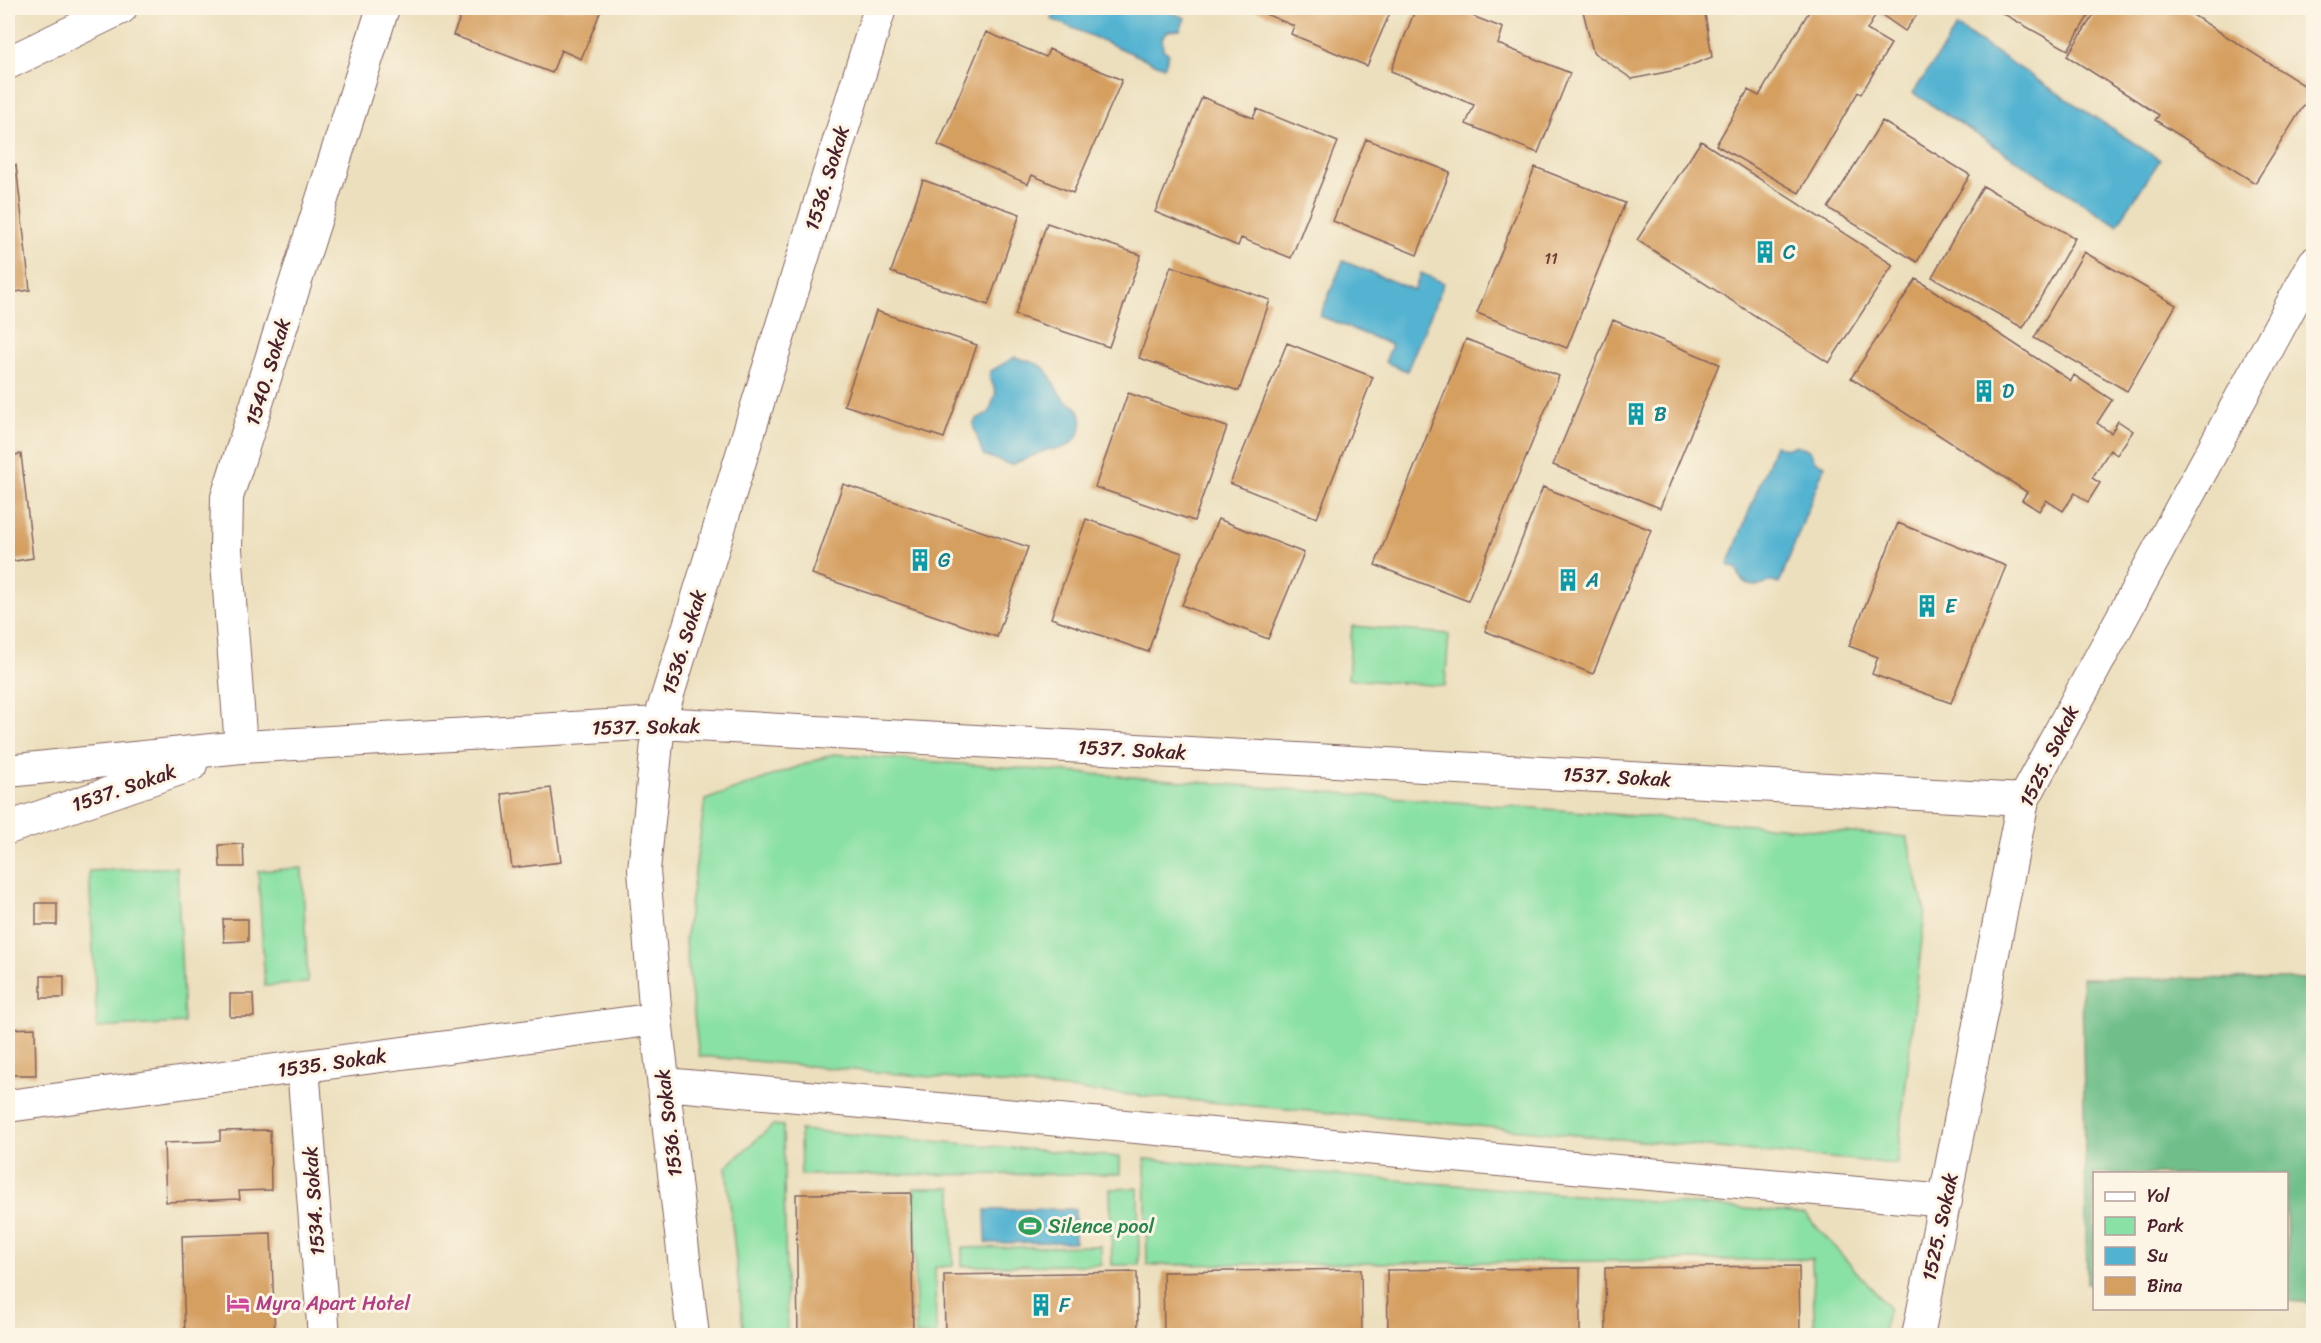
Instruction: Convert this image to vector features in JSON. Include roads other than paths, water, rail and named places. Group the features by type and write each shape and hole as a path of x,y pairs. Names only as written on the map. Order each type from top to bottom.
{"street":[{"path":"8,63 121,8"},
{"name":"1540. Sokak","path":"241,747 226,549 227,497 383,8"},
{"name":"1536. Sokak","path":"693,1335 656,1019 644,870 659,723 880,8"},
{"name":"1525. Sokak","path":"1917,1335 1946,1201 2023,800 2313,263"},
{"name":"1537. Sokak","path":"8,771 241,747 659,723 2023,800"},
{"name":"1537. Sokak","path":"8,828 241,747"},
{"name":"1535. Sokak","path":"8,1106 656,1019"},
{"name":"1534. Sokak","path":"303,1067 324,1335"},
{"path":"665,1084 1946,1201"}],"water":[{"path":"1057,8 1161,8 1185,18 1180,30 1168,31 1162,38 1163,49 1169,54 1164,67 1051,19"},
{"path":"1957,27 2160,160 2117,225 1913,93"},
{"path":"1343,261 1414,290 1421,273 1444,283 1407,371 1385,362 1392,345 1320,316"},
{"path":"1015,357 1035,363 1045,369 1063,398 1077,408 1080,413 1081,428 1075,440 1069,445 1049,449 1011,465 983,455 973,425 976,419 989,413 996,392 989,376 991,371"},
{"path":"1775,445 1786,449 1793,446 1803,447 1810,451 1815,461 1825,465 1779,584 1770,581 1755,586 1745,582 1737,569 1728,565"},
{"name":"Silence pool","path":"1075,1209 1075,1242 986,1243 985,1210"}],"place":[{"name":"C","path":"1765,252"},
{"name":"D","path":"1984,391"},
{"name":"B","path":"1636,414"},
{"name":"G","path":"920,560"},
{"name":"A","path":"1568,580"},
{"name":"E","path":"1927,606"},
{"name":"Silence pool","path":"1030,1226"},
{"name":"Myra Apart Hotel","path":"238,1303"},
{"name":"F","path":"1041,1305"}]}
